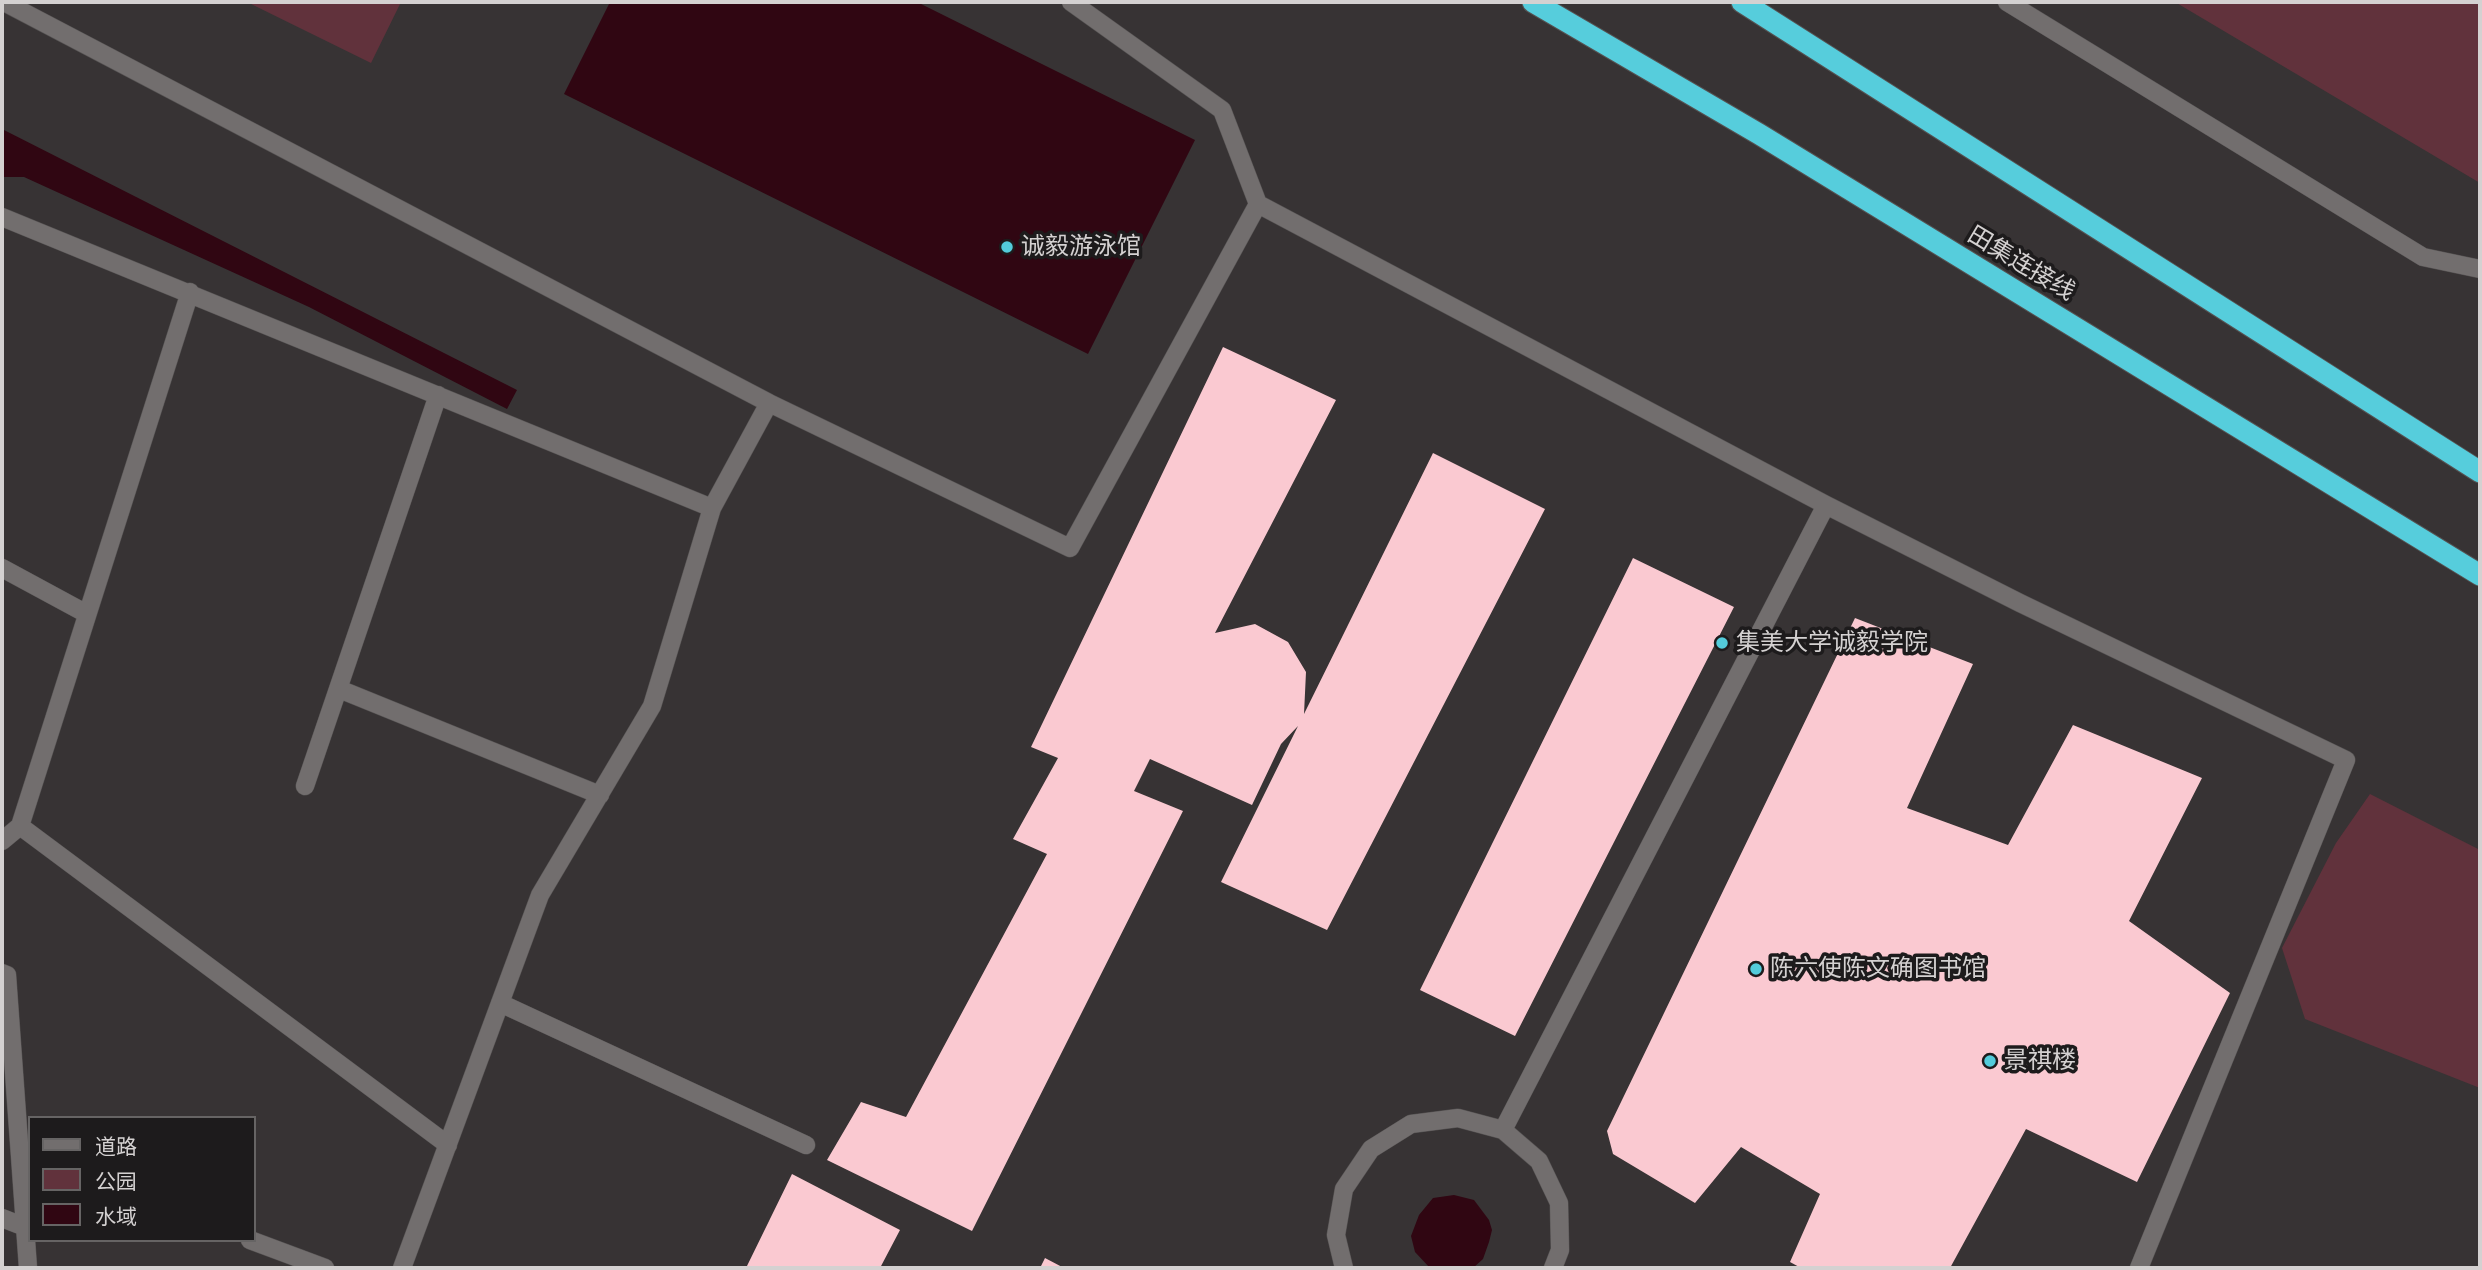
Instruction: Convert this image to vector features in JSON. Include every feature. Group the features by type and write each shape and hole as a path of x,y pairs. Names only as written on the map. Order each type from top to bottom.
{"highway":[{"name":"田集连接线","path":"1533,2 1759,134 2480,575"},
{"path":"1742,2 2480,472"},
{"path":"2432,442 2480,463"}],"street":[{"path":"4,2 769,403 1070,548 1258,204"},
{"path":"1071,2 1222,110 1258,204 1826,505 2033,609 2346,760 2139,1268"},
{"path":"2007,2 2423,257 2480,269"},
{"path":"2,217 712,508"},
{"path":"2,841 20,826 190,292"},
{"path":"305,786 438,395"},
{"path":"402,1268 540,895 652,706 712,508 769,403"},
{"path":"1503,1130 1826,505"},
{"path":"2,568 87,614"},
{"path":"339,689 600,795"},
{"path":"20,826 448,1144"},
{"path":"2,973 7,975 28,1268"},
{"path":"500,1003 806,1145"},
{"path":"1344,1268 1336,1235 1344,1189 1371,1149 1411,1124 1458,1118 1503,1130 1539,1161 1559,1203 1560,1250 1553,1268"},
{"path":"2,1218 27,1226"},
{"path":"255,1242 325,1268"}],"green space":[{"path":"247,2 401,2 371,63"},
{"path":"2175,2 2480,2 2480,183"},
{"path":"2370,794 2480,850 2480,1088 2305,1019 2282,948 2336,843"}],"water":[{"name":"诚毅游泳馆","path":"610,2 917,2 1195,140 1088,354 564,94"},
{"path":"2,129 517,390 507,409 309,307 24,177 2,177"},
{"path":"1454,1195 1474,1200 1489,1220 1492,1230 1489,1242 1483,1259 1473,1268 1430,1268 1415,1252 1411,1236 1419,1215 1433,1198"}],"building":[{"path":"1223,347 1336,400 1215,633 1255,624 1288,642 1306,672 1304,714 1433,453 1545,509 1327,930 1221,882 1298,726 1281,744 1252,805 1150,759 1134,791 1183,811 972,1231 827,1160 861,1102 906,1117 1047,854 1013,839 1058,758 1031,747"},
{"path":"1633,558 1734,607 1515,1036 1420,990"},
{"name":"景祺楼","path":"1855,618 1973,664 1907,808 2008,845 2073,725 2202,778 2129,921 2230,993 2137,1182 2026,1129 1950,1268 1801,1268 1790,1262 1820,1194 1741,1147 1695,1203 1613,1154 1607,1131"},
{"path":"792,1174 900,1230 880,1268 746,1268"},
{"path":"1045,1258 1064,1268 1040,1268"}],"place":[{"name":"诚毅游泳馆","path":"1007,247"},
{"name":"集美大学诚毅学院","path":"1722,643"},
{"name":"陈六使陈文确图书馆","path":"1756,969"},
{"name":"景祺楼","path":"1990,1061"}]}
